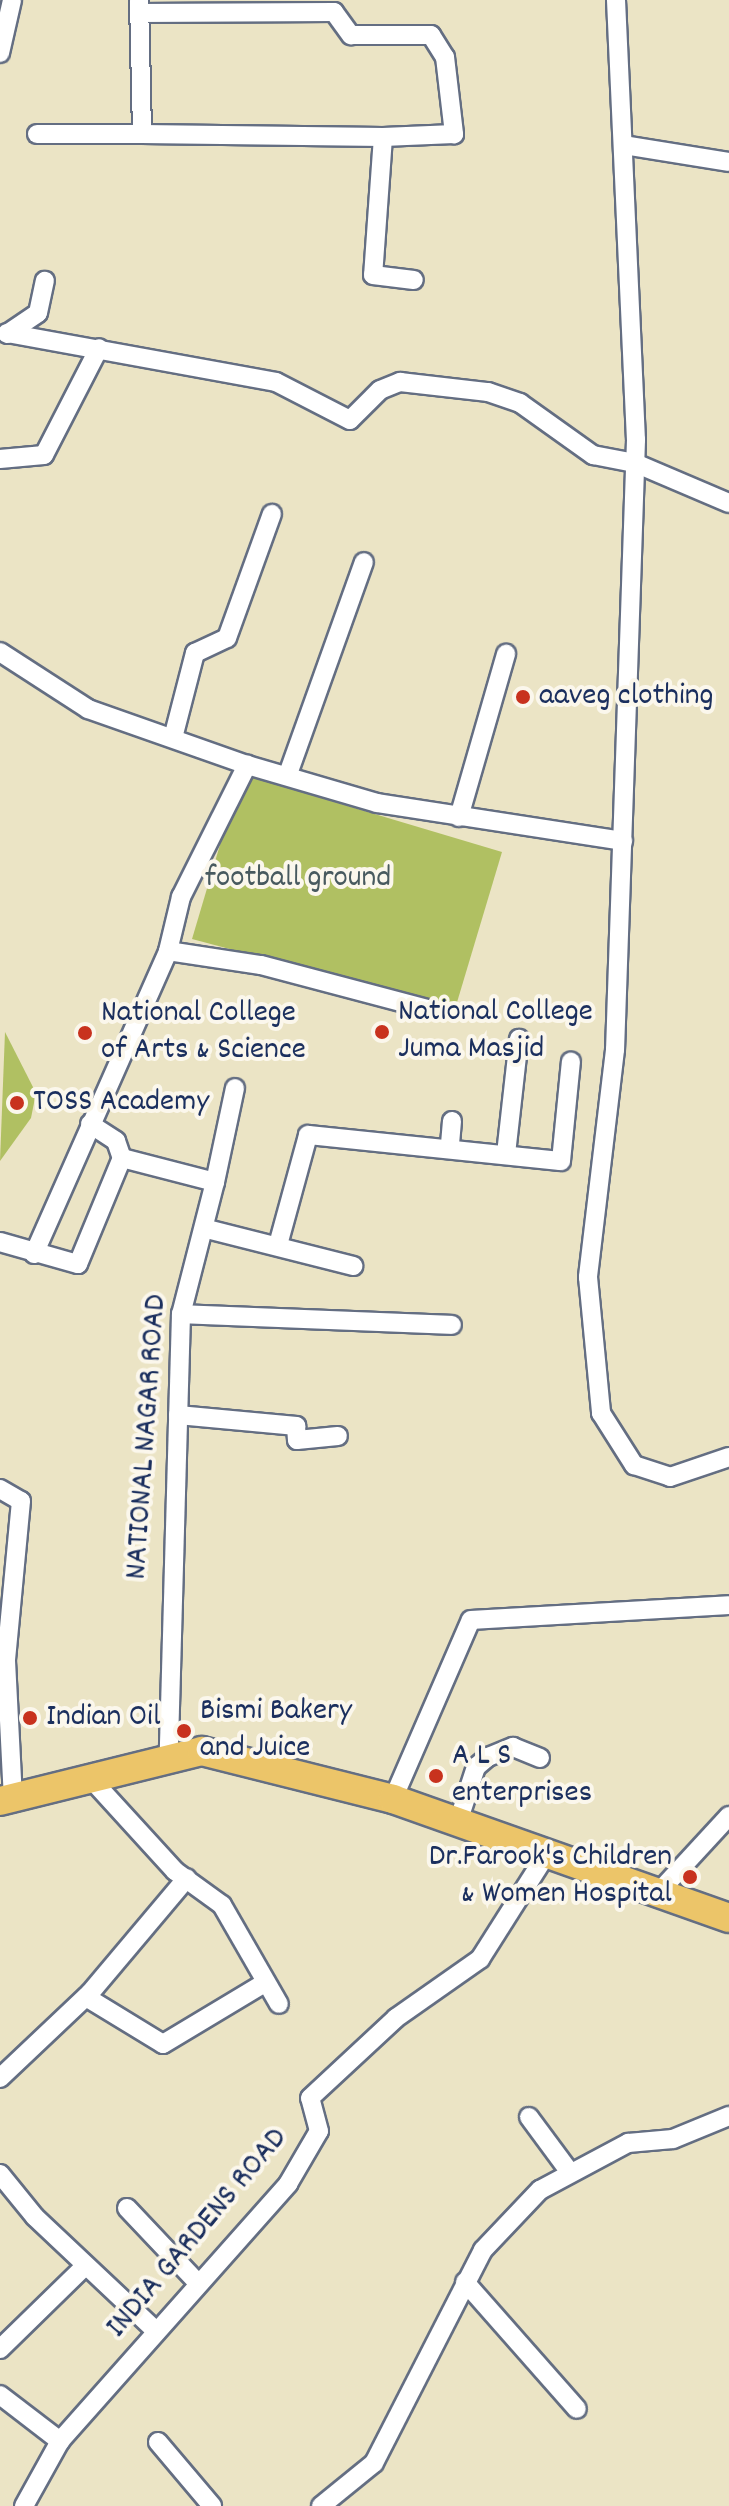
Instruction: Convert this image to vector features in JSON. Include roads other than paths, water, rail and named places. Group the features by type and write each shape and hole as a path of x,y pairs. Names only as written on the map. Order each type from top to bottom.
{"main road":[{"path":"7,1800 92,1780 169,1754 202,1751 287,1767 393,1799 729,1918"}],"street":[{"path":"0,53 12,0"},
{"path":"616,0 635,463 615,1050 588,1277 601,1413 634,1465 670,1477 729,1457"},
{"path":"37,134 383,137 454,134 445,57 431,35 351,35 334,12 139,6 142,134"},
{"path":"383,137 373,275 414,280"},
{"path":"624,145 729,162"},
{"path":"4,338 38,313 45,281"},
{"path":"4,338 99,348 276,382 350,420 400,382 488,392 520,403 593,455 635,463 729,503"},
{"path":"0,459 44,455 99,348"},
{"path":"174,734 195,653 227,638 272,514"},
{"path":"288,774 364,562"},
{"path":"459,817 506,654"},
{"path":"1,655 88,709 174,734 247,765 288,774 377,803 623,841"},
{"path":"34,1254 168,951 181,897 247,765"},
{"path":"168,951 261,965 428,1009"},
{"path":"506,1154 519,1039"},
{"path":"278,1245 308,1135 450,1144 561,1161 571,1061"},
{"name":"NATIONAL NAGAR ROAD","path":"169,1754 181,1314 207,1229 235,1088"},
{"path":"450,1144 452,1121"},
{"path":"0,1242 78,1264 122,1158 116,1141 90,1124"},
{"path":"122,1158 215,1182"},
{"path":"207,1229 353,1266"},
{"path":"181,1314 452,1325"},
{"path":"178,1415 296,1426 297,1440 338,1436"},
{"path":"0,1489 21,1501 22,1514 9,1571 7,1800"},
{"path":"393,1799 471,1620 729,1605"},
{"path":"458,1822 476,1767 488,1757 513,1747 540,1758"},
{"path":"92,1780 187,1878 222,1905 263,1984 279,2004"},
{"path":"658,1893 729,1816"},
{"name":"INDIA GARDENS ROAD","path":"24,2506 60,2441 316,2144 310,2098 396,2018 480,1959 546,1855"},
{"path":"1,2072 86,1997 187,1878"},
{"path":"86,1997 163,2044 263,1984"},
{"path":"321,2506 374,2463 465,2282 492,2240 569,2171 628,2143 673,2139 729,2116"},
{"path":"529,2117 569,2171"},
{"path":"0,2174 85,2266 155,2330"},
{"path":"127,2208 198,2283"},
{"path":"0,2349 85,2266"},
{"path":"465,2282 577,2409"},
{"path":"0,2395 60,2441"},
{"path":"158,2442 212,2506"}],"place":[{"name":"aaveg clothing","path":"523,697"},
{"name":"National College Juma Masjid","path":"382,1032"},
{"name":"National College of Arts & Science","path":"85,1033"},
{"name":"TOSS Academy","path":"17,1103"},
{"name":"Indian Oil","path":"30,1718"},
{"name":"Bismi Bakery and Juice","path":"184,1731"},
{"name":"A L S enterprises","path":"436,1776"},
{"name":"Dr.Farook's Children & Women Hospital","path":"690,1877"}],"park label":[{"name":"football ground","path":"298,879"}]}
